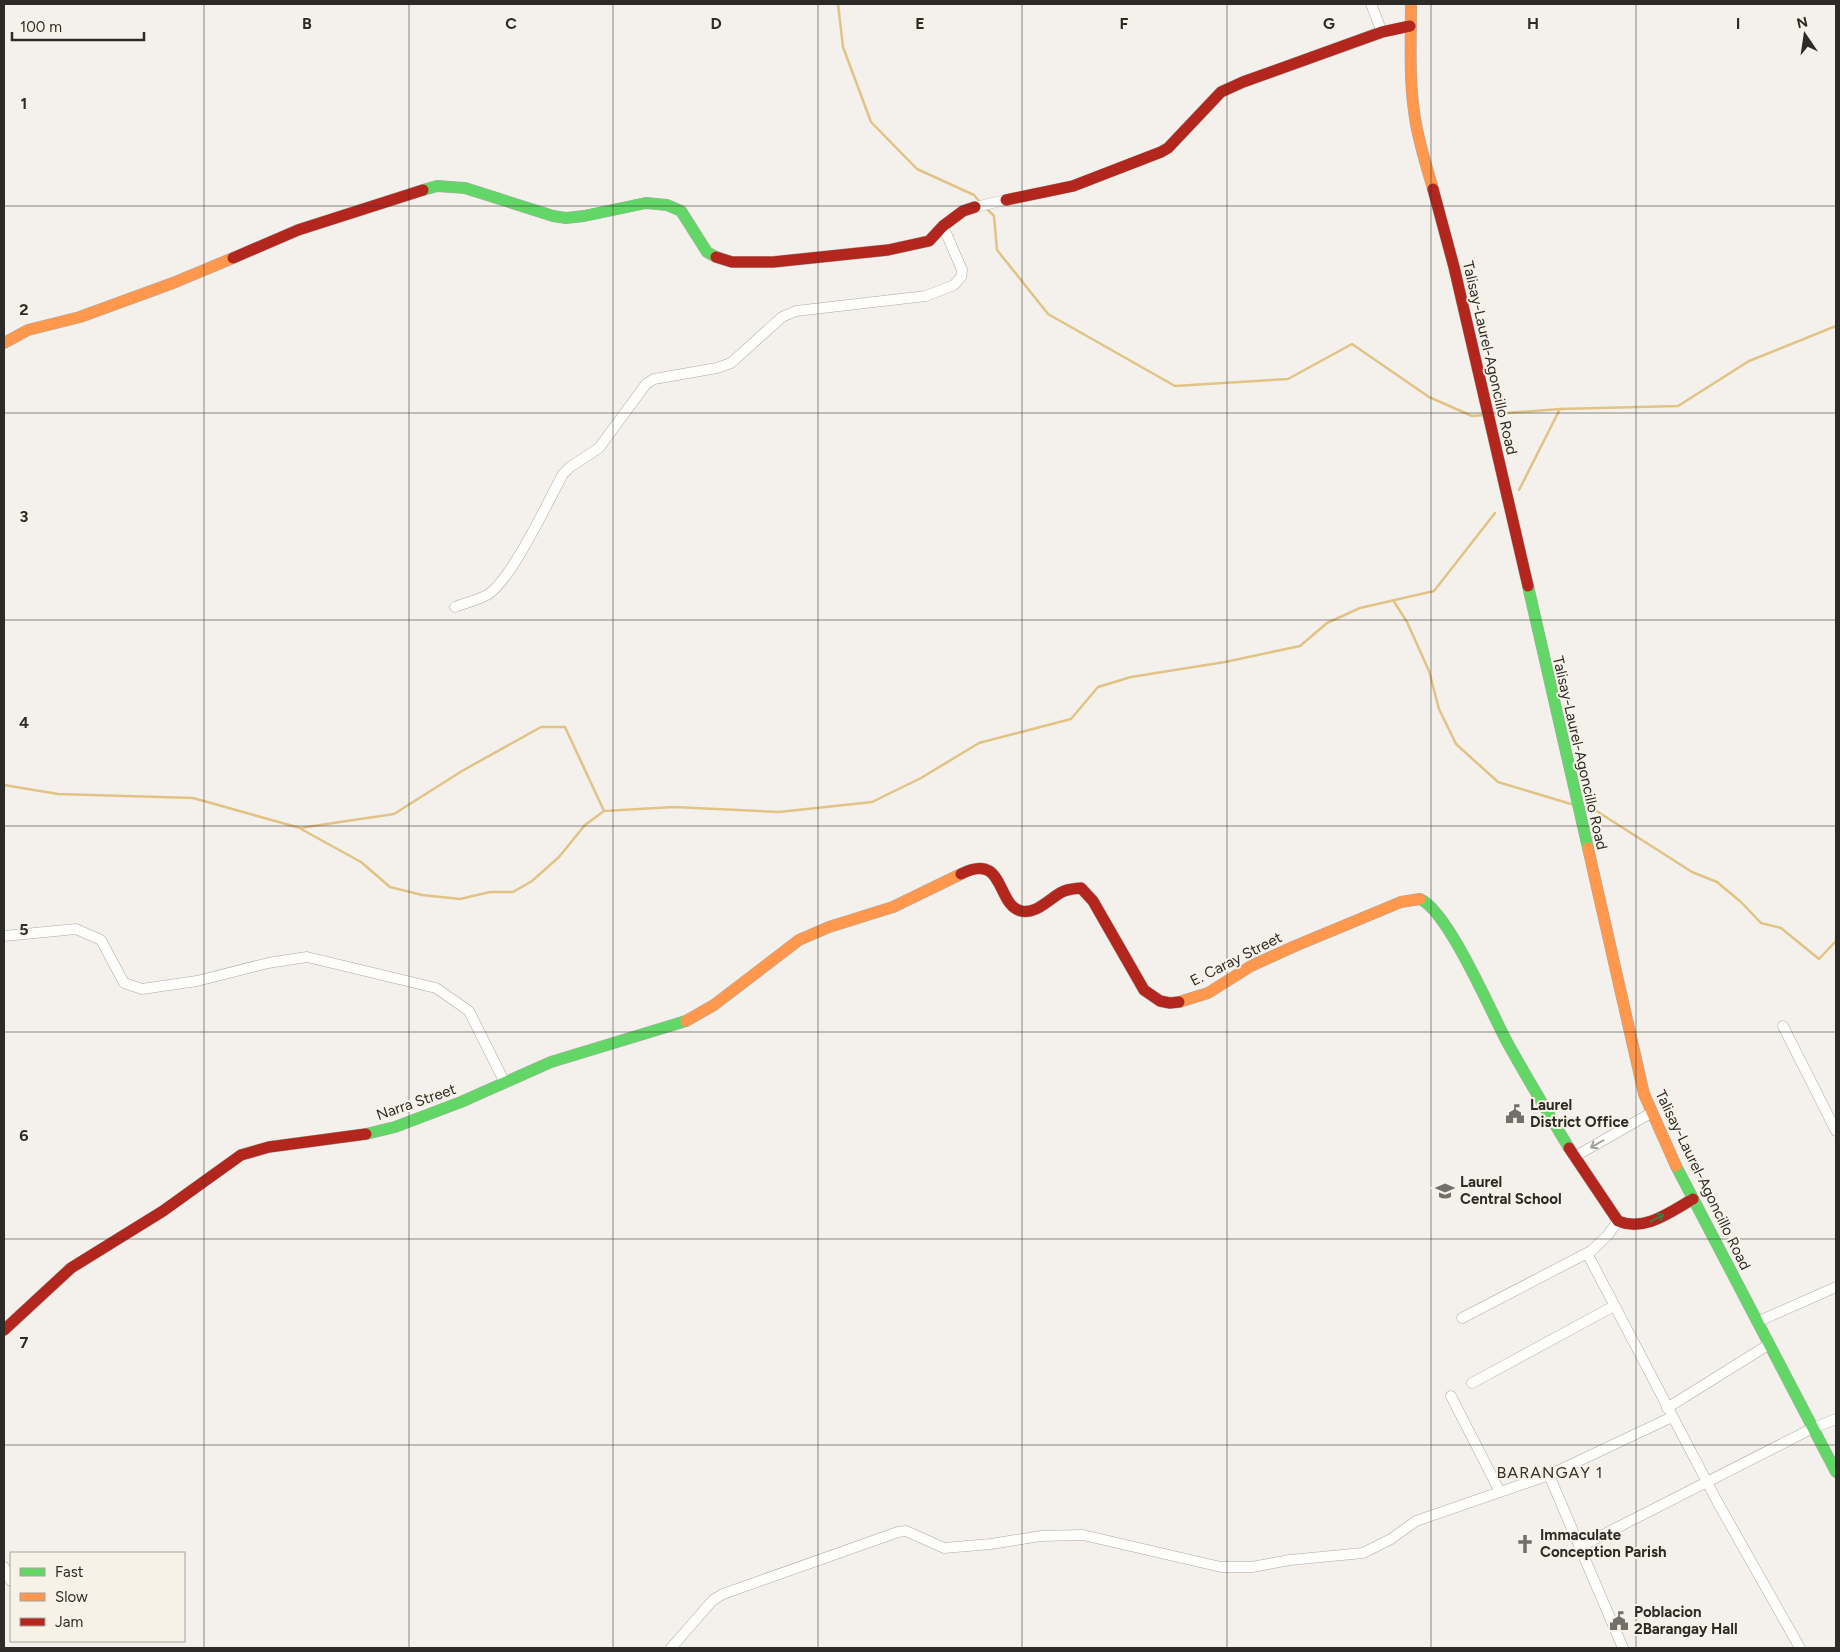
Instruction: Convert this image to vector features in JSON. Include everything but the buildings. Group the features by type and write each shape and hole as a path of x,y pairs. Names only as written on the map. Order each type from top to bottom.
{"street":[{"path":"1371,4 1382,32"},
{"name":"Talisay-Laurel-Agoncillo Road","path":"1411,4 1411,79 1419,140 1454,267 1644,1094 1651,1113 1693,1199 1836,1472"},
{"path":"4,344 28,330 98,311 173,283 298,230 437,186 465,188 553,216 566,218 646,203 667,205 681,211 707,252 732,262 773,262 888,250 929,241 943,226 963,211 1073,186 1161,152 1168,148 1221,92 1382,32 1410,26"},
{"path":"455,607 487,595 499,585 523,548 563,474 570,467 599,448 646,384 654,379 717,368 731,363 782,317 796,311 926,296 954,285 961,277 962,270 943,226"},
{"name":"E. Caray Street","path":"799,940 824,928 866,916 913,899 969,870 984,868 991,873 1013,908 1019,912 1036,910 1064,890 1081,888 1093,901 1144,990 1156,1000 1170,1003 1203,995 1258,962 1401,902 1420,899 1427,902 1434,909 1456,942 1507,1042 1574,1157"},
{"path":"4,936 76,929 102,940 124,983 142,989 197,981 307,957 436,988 469,1012 504,1083"},
{"name":"Narra Street","path":"4,1330 71,1268 163,1211 241,1156 269,1147 373,1133 395,1127 461,1102 559,1060 676,1025 695,1017 714,1005 799,940"},
{"path":"1783,1026 1836,1131"},
{"path":"1651,1113 1574,1157 1618,1221 1629,1225 1647,1223 1693,1199"},
{"path":"1462,1318 1587,1253 1607,1236 1618,1221"},
{"path":"1587,1253 1669,1412 1779,1614 1800,1648"},
{"path":"1757,1322 1836,1287"},
{"path":"1472,1382 1614,1306"},
{"path":"670,1648 713,1600 723,1594 898,1532 906,1531 944,1548 991,1544 1041,1536 1083,1535 1221,1568 1252,1567 1290,1560 1363,1553 1391,1539 1416,1521 1549,1475 1669,1412 1768,1345"},
{"path":"1451,1396 1500,1492"},
{"path":"1581,1546 1813,1428 1836,1419"},
{"path":"1549,1475 1623,1648"},
{"path":"4,1566 10,1579"}],"waterway":[{"path":"838,4 843,47 871,122 917,169 974,195 980,202"},
{"path":"986,208 994,216 997,250 1048,314 1175,386 1288,379 1352,344 1429,397 1472,416 1484,415"},
{"path":"1492,414 1560,409 1678,406 1749,361 1836,326"},
{"path":"1519,490 1560,409"},
{"path":"4,785 58,794 193,798 300,828 394,814 462,771 541,727 565,727 604,811 674,807 779,812 872,802 921,778 979,743 1071,719 1098,687 1131,677 1225,662 1300,646 1327,623 1360,608 1434,591 1495,513"},
{"path":"1393,600 1407,622 1429,671 1439,709 1456,744 1498,782 1571,804"},
{"path":"1584,807 1595,810 1692,872 1717,882 1741,902 1761,923 1781,928 1819,959 1836,941"},
{"path":"301,829 361,862 390,887 422,895 460,899 490,892 513,892 532,881 559,857 585,825 604,811"}],"traffic: fast":[{"path":"423,190 437,186 465,188 553,216 566,218 646,203 667,205 681,211 707,252 716,257"},
{"path":"1528,586 1588,848"},
{"path":"1420,899 1431,907 1456,942 1507,1042 1569,1148"},
{"path":"366,1134 395,1127 461,1102 551,1062 686,1021"},
{"path":"1676,1166 1836,1472"}],"traffic: slow":[{"path":"1411,4 1412,98 1419,141 1433,189"},
{"path":"4,343 28,330 80,317 173,283 233,258"},
{"path":"1588,848 1644,1094 1676,1166"},
{"path":"686,1021 714,1005 799,940 829,927 893,907 961,874"},
{"path":"1179,1002 1208,993 1251,966 1295,946 1401,902 1420,899"}],"traffic: jam":[{"path":"1006,200 1073,186 1161,152 1168,148 1221,92 1243,82 1382,32 1410,26"},
{"path":"1433,189 1454,267 1528,586"},
{"path":"233,258 298,230 423,190"},
{"path":"716,257 732,262 773,262 888,250 929,241 943,226 963,211 975,207"},
{"path":"961,874 975,869 985,869 993,874 1013,907 1027,912 1043,905 1062,892 1081,888 1093,901 1144,990 1160,1001 1179,1002"},
{"path":"4,1330 71,1268 163,1211 241,1155 269,1147 366,1134"},
{"path":"1569,1148 1618,1221 1628,1224 1648,1222 1666,1215 1693,1199"}],"place":[{"name":"Laurel District Office","path":"1515,1114"},
{"name":"Laurel Central School","path":"1445,1191"},
{"name":"Immaculate Conception Parish","path":"1525,1544"},
{"name":"Poblacion 2Barangay Hall","path":"1619,1621"}],"district":[{"name":"BARANGAY 1","path":"1550,1472"}]}
